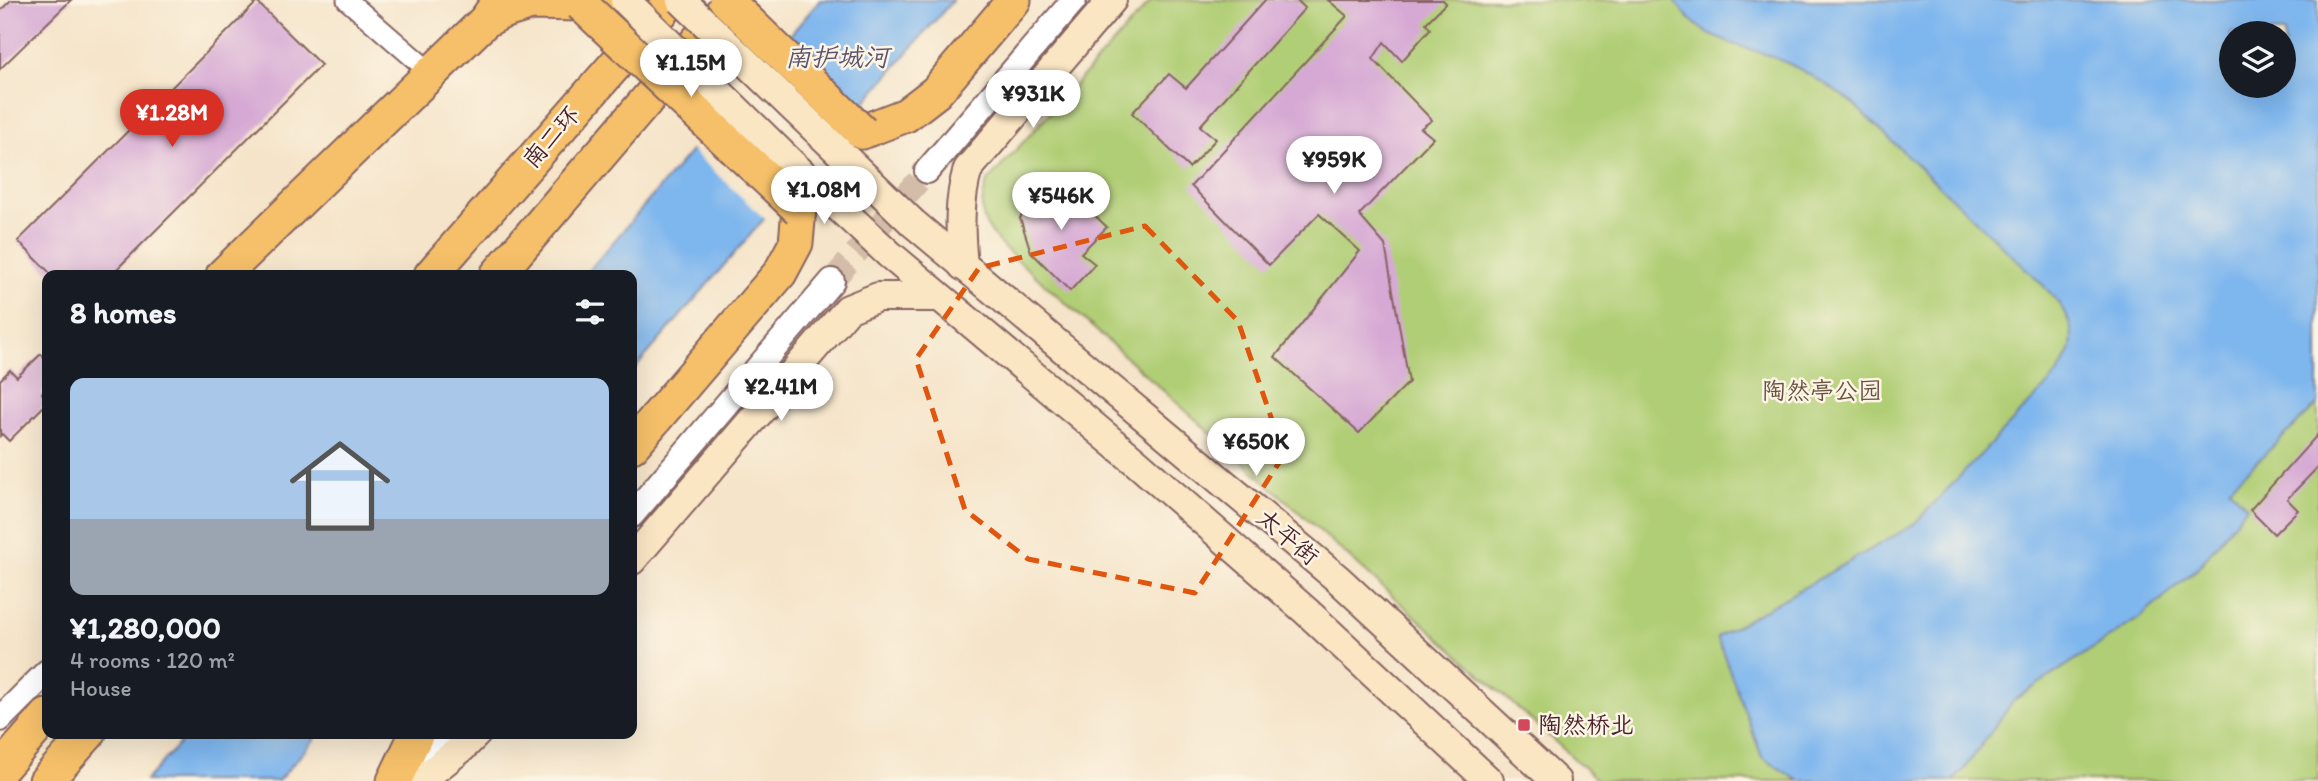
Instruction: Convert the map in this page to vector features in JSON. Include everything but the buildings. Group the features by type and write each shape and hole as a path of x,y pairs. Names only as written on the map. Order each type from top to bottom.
{"highway":[{"name":"南二环","path":"435,270 671,0"},
{"path":"726,0 862,132"},
{"name":"南二环","path":"501,270 733,0"},
{"path":"799,114 847,132 862,132 906,114 936,92 1014,0"},
{"path":"228,270 492,10 502,12 531,3 602,7 628,3"},
{"path":"581,4 799,209"},
{"path":"637,440 780,273 796,243 799,209 791,163"},
{"path":"0,770 42,722"},
{"path":"46,781 84,739"},
{"path":"394,781 427,739"}],"main road":[{"name":"太平街","path":"681,0 913,223 1338,579 1556,781"},
{"path":"962,266 959,227 962,188 968,169 1112,0"},
{"name":"太平街","path":"628,3 791,163 889,254 1135,461 1306,611 1489,781"},
{"path":"637,554 848,309 878,297 938,297"},
{"path":"420,781 471,739"}],"street":[{"path":"347,0 430,72"},
{"path":"927,171 1074,0"},
{"path":"637,509 832,281"},
{"path":"0,719 42,677"},
{"path":"407,781 428,739"}],"highlighted area":[{"path":"1145,226 1238,321 1284,455 1195,593 1028,559 965,510 916,359 979,268"}],"green space":[{"name":"陶然亭公园","path":"1152,0 2318,0 2318,781 1599,781 1002,246 986,224 982,202 987,182"}],"water":[{"name":"南护城河","path":"820,0 953,0 637,366 637,270 589,270"},
{"path":"1674,0 2318,0 2318,404 2229,488 2247,506 2198,568 2141,617 2014,700 1953,781 1799,781 1762,757 1717,637 1913,525 2057,375 2072,341 2066,314 2043,285 1850,101 1789,64 1722,40 1698,26"},
{"path":"184,739 315,739 278,781 145,781"}],"pier":[{"path":"784,37 851,100 866,105 767,221 689,148"}],"tunnel":[{"path":"832,281 927,171"}],"place":[{"name":"陶然桥北","path":"1524,725"}]}
